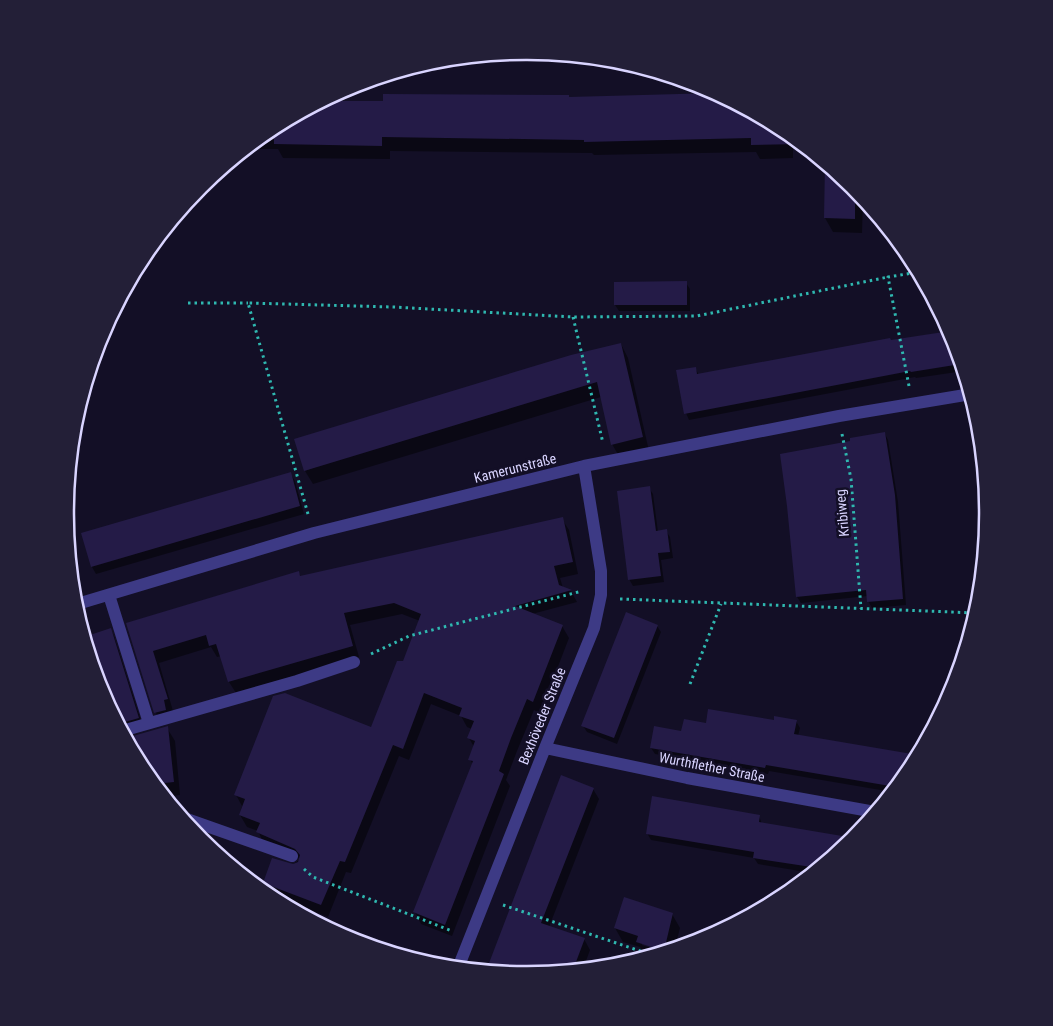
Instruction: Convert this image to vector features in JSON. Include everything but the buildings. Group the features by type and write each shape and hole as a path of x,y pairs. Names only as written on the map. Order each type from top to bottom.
{"street":[{"name":"Kamerunstraße","path":"82,603 314,533 584,466 839,416 964,395"},
{"name":"Bexhöveder Straße","path":"461,961 594,628 600,595 601,571 584,466"},
{"path":"109,595 149,723"},
{"path":"129,729 354,662"},
{"name":"Wurthflether Straße","path":"545,748 687,778 868,811"},
{"path":"196,822 292,856"}],"path":[{"path":"188,303 393,307 573,317 698,316 911,273"},
{"path":"888,277 912,404"},
{"path":"248,303 314,533"},
{"path":"573,317 607,461"},
{"name":"Kribiweg","path":"839,416 851,479 861,609"},
{"path":"354,662 409,636 580,591 626,600 968,613"},
{"path":"690,684 721,604"},
{"path":"292,856 313,877 470,938"},
{"path":"486,899 642,951"}]}
